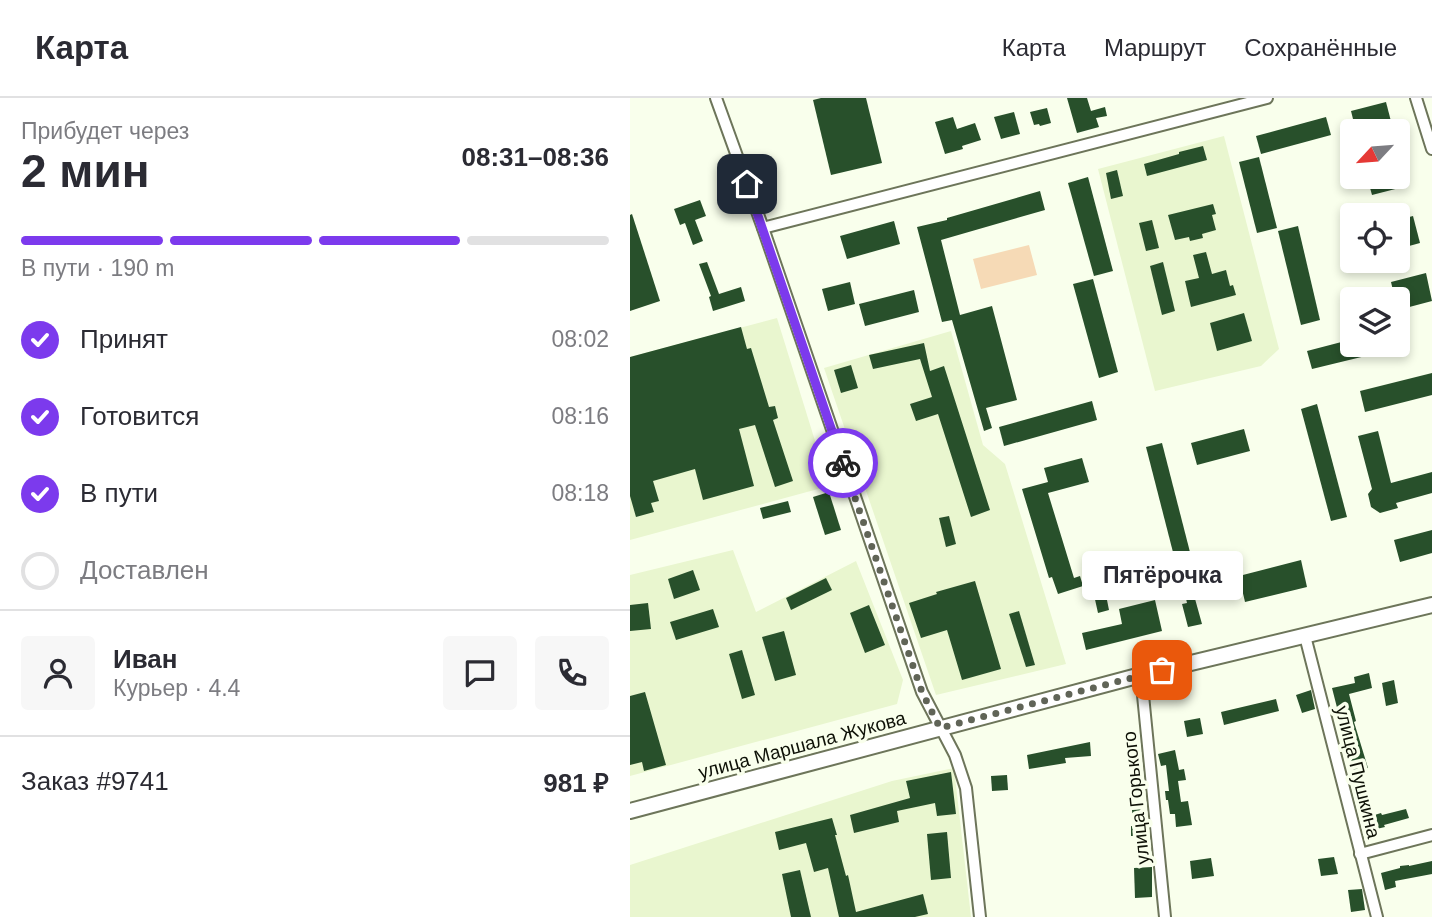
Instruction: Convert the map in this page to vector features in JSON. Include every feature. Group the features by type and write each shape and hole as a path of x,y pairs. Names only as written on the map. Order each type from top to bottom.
{"main road":[{"name":"улица Маршала Жукова","path":"630,811 1141,675 1432,605"}],"street":[{"path":"716,98 922,692 955,755 965,788 980,917"},
{"path":"763,228 1267,98"},
{"path":"1416,98 1432,146"},
{"name":"улица Пушкина","path":"1305,636 1377,917"},
{"name":"улица Горького","path":"1141,675 1165,917"},
{"path":"1360,855 1432,835"}],"shaded area":[{"path":"1224,136 1279,349 1261,366 1155,391 1098,169"},
{"path":"1029,245 1037,275 981,289 973,259"},
{"path":"777,318 829,486 630,540 630,357"},
{"path":"951,331 983,445 1005,464 1066,664 936,695 824,368"},
{"path":"733,550 756,612 856,561 903,680 897,704 630,776 630,575"},
{"path":"954,768 971,917 630,917 630,865 892,781"}],"building":[{"path":"866,98 882,163 831,175 813,100"},
{"path":"1067,98 1087,98 1091,111 1105,107 1107,116 1096,118 1099,127 1077,133"},
{"path":"1386,102 1390,119 1353,119 1351,111"},
{"path":"1047,108 1051,123 1034,125 1030,112"},
{"path":"1014,112 1020,134 1001,139 994,117"},
{"path":"953,117 957,129 975,123 981,140 945,154 935,122"},
{"path":"1326,117 1331,135 1261,154 1256,136"},
{"path":"1203,146 1207,160 1147,176 1144,164"},
{"path":"1259,157 1277,228 1257,233 1239,162"},
{"path":"1117,170 1123,196 1111,199 1106,173"},
{"path":"1088,177 1113,271 1094,276 1068,183"},
{"path":"1370,189 1395,189 1372,195"},
{"path":"1040,191 1045,210 941,240 960,315 992,306 1017,400 986,408 992,428 984,431 952,320 942,322 917,227"},
{"path":"700,200 706,216 695,220 703,241 693,245 685,223 680,225 674,209"},
{"path":"1213,204 1216,214 1212,215 1216,230 1202,234 1203,238 1175,240 1168,215"},
{"path":"632,214 660,301 630,311 630,215"},
{"path":"1413,216 1420,243 1410,246 1410,217"},
{"path":"1152,220 1159,248 1146,251 1139,223"},
{"path":"894,221 900,244 847,259 840,236"},
{"path":"1298,226 1320,320 1301,325 1278,231"},
{"path":"1206,252 1212,274 1226,270 1230,286 1233,285 1236,295 1191,307 1185,281 1199,278 1193,255"},
{"path":"707,262 719,294 741,287 745,301 713,311 709,297 711,296 699,264"},
{"path":"1163,262 1175,311 1162,315 1150,266"},
{"path":"1426,273 1432,301 1410,307 1410,287 1392,287 1391,282"},
{"path":"1093,279 1118,372 1099,378 1073,284"},
{"path":"850,282 855,304 828,311 822,289"},
{"path":"914,290 919,312 865,326 859,304"},
{"path":"1244,313 1252,341 1217,351 1210,323"},
{"path":"741,327 747,349 751,348 769,407 775,406 778,418 773,420 793,481 775,487 755,425 739,429 754,486 703,500 695,469 653,481 659,501 651,503 654,512 636,517 630,496 630,357"},
{"path":"1340,342 1340,357 1361,357 1312,369 1307,351"},
{"path":"924,343 930,371 944,366 990,510 971,517 938,414 916,421 910,404 932,397 920,359 873,369 869,355"},
{"path":"851,365 858,388 841,393 834,370"},
{"path":"1432,373 1432,395 1365,412 1360,391"},
{"path":"1092,401 1097,420 1004,446 999,427"},
{"path":"1317,404 1347,517 1331,521 1301,409"},
{"path":"1244,429 1250,451 1197,465 1191,443"},
{"path":"1378,431 1391,483 1432,472 1432,493 1396,503 1398,508 1380,513 1371,507 1368,494 1372,489 1358,436"},
{"path":"1162,443 1191,556 1175,560 1146,447"},
{"path":"1082,458 1089,482 1048,493 1074,578 1080,576 1083,586 1058,594 1052,577 1049,578 1022,489 1048,482 1044,468"},
{"path":"829,492 841,530 825,535 813,497"},
{"path":"788,501 791,512 763,519 760,508"},
{"path":"949,516 956,544 946,547 939,518"},
{"path":"1432,530 1432,553 1400,562 1394,540"},
{"path":"1124,557 1133,588 1106,595 1109,610 1098,613 1092,586 1111,582 1106,562"},
{"path":"1301,560 1307,587 1245,602 1239,576"},
{"path":"693,570 700,590 674,599 668,579"},
{"path":"1191,575 1202,624 1188,627 1182,604 1187,603 1181,577"},
{"path":"826,578 832,590 791,610 786,598"},
{"path":"975,581 1001,669 962,680 947,630 921,638 909,603"},
{"path":"1155,600 1162,631 1086,650 1082,633 1122,624 1119,609"},
{"path":"648,603 651,629 630,631 630,605"},
{"path":"869,605 885,645 865,653 850,613"},
{"path":"713,609 719,627 676,640 670,622"},
{"path":"1019,611 1035,665 1026,667 1009,614"},
{"path":"784,631 796,675 775,681 762,637"},
{"path":"742,650 755,695 742,699 729,654"},
{"path":"1369,673 1372,688 1349,694 1356,721 1354,722 1368,768 1354,771 1342,736 1344,735 1332,688 1355,683 1354,677"},
{"path":"1394,680 1398,703 1386,706 1382,683"},
{"path":"1311,690 1315,709 1302,713 1296,695"},
{"path":"645,692 666,765 644,771 642,762 630,765 630,696"},
{"path":"1276,699 1279,711 1224,725 1221,712"},
{"path":"1200,718 1203,734 1187,737 1184,721"},
{"path":"1090,742 1091,756 1065,758 1066,763 1029,769 1027,755"},
{"path":"1175,750 1179,770 1184,769 1186,780 1178,781 1181,802 1188,801 1192,825 1176,827 1175,814 1170,814 1166,800 1165,791 1169,791 1166,765 1161,766 1158,754"},
{"path":"951,772 956,814 937,816 935,803 897,811 899,822 854,833 850,815 910,798 906,781"},
{"path":"1007,775 1008,790 992,791 991,776"},
{"path":"1146,809 1147,836 1131,836 1132,810"},
{"path":"1406,809 1409,818 1368,831 1365,818"},
{"path":"832,818 856,912 923,894 928,914 915,917 839,917 828,868 814,872 806,843 779,850 775,832"},
{"path":"947,832 951,878 931,880 927,834"},
{"path":"1334,857 1338,874 1321,876 1318,859"},
{"path":"1211,858 1214,876 1192,879 1190,861"},
{"path":"1432,861 1432,874 1395,881 1396,887 1385,890 1381,873 1400,866"},
{"path":"1152,867 1152,897 1135,898 1134,868"},
{"path":"800,870 811,917 791,917 782,874"},
{"path":"1362,889 1365,910 1351,912 1348,890"}],"way so far":[{"path":"843,463 922,692 940,728 1162,670"}],"place":[{"name":"Пятёрочка","path":"1162,670"}],"route":[{"path":"747,184 843,463"}]}
